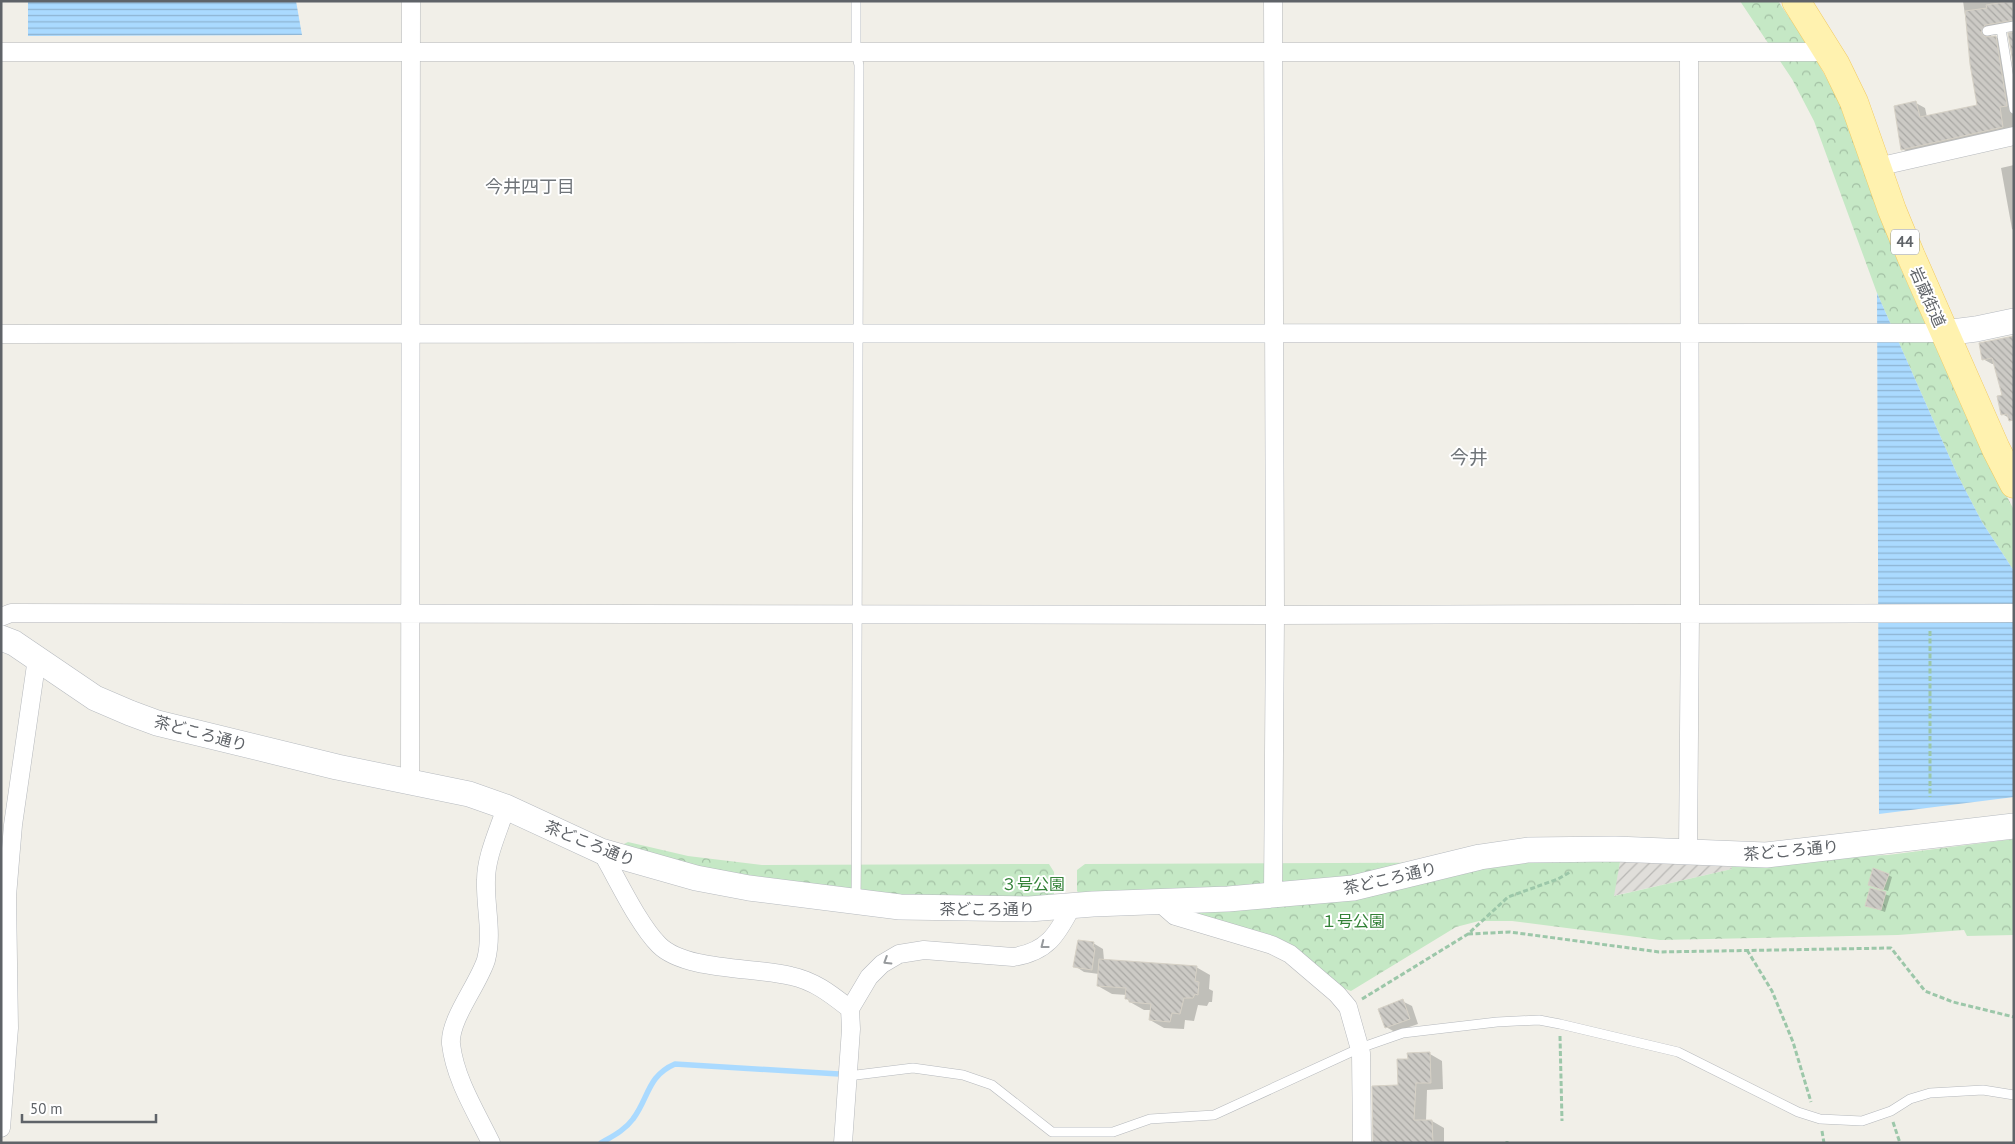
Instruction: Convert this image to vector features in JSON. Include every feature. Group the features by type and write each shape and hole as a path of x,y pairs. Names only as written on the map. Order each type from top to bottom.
{"main road":[{"name":"岩蔵街道","path":"1796,1 1828,52 1854,102 1911,256 1944,332 2013,479"}],"street":[{"path":"410,782 411,1"},
{"path":"1272,1 1275,615 1273,895"},
{"path":"1,52 1828,52"},
{"path":"1688,852 1690,613 1689,52"},
{"path":"1877,167 2014,136"},
{"path":"1,334 1944,332 1976,329 2014,321"},
{"path":"1,617 11,613 411,615 2014,613"},
{"name":"茶どころ通り","path":"1,638 14,643 95,698 130,714 158,723 300,758 469,794 506,807 601,851 672,872 720,884 856,903 900,907 987,910 1273,895 1353,888 1499,853 1591,848 1740,855 1789,854 1874,841 2014,826"},
{"path":"1,1128 8,1028 7,896 14,825 37,658"},
{"path":"491,1143 463,1084 454,1060 451,1041 457,1017 476,985 486,959 490,936 486,879 490,858 506,807"},
{"path":"601,851 647,931 660,946 670,953 681,959 700,963 792,976 818,985 850,1009"},
{"path":"1159,902 1175,916 1272,945 1290,954 1337,994 1348,1007 1360,1048 1362,1143"},
{"path":"843,1143 850,1009 869,976 882,964 899,954 924,950 1013,957 1026,955 1038,950 1059,932 1072,906"}],"lane":[{"path":"856,1 856,53 859,65 859,614 856,903"},
{"path":"1988,31 2014,26"},
{"path":"2000,29 2014,110"},
{"path":"848,1076 913,1068 963,1075 992,1085 1052,1132 1112,1132 1150,1119 1214,1115 1360,1048 1403,1033 1497,1022 1539,1020 1678,1052 1798,1112 1820,1119 1862,1121 1891,1111 1910,1099 1930,1093 1976,1090 2014,1095"}],"path":[{"path":"1930,614 1930,798"},
{"path":"1348,1007 1468,934 1508,897 1558,879 1570,871 1591,848"},
{"path":"1468,934 1510,932 1659,952 1891,948 1925,991 1953,1002 2014,1018"},
{"path":"1746,950 1772,991 1794,1042 1814,1113 1820,1119 1824,1143"},
{"path":"1560,1024 1562,1121"},
{"path":"1891,1111 1900,1143"}],"shaded area":[{"path":"1620,862 1729,862 1732,869 1613,896"}],"green space":[{"path":"1740,1 1778,1 1808,45 1837,97 1898,262 1976,438 2014,510 2014,571 1982,522 1957,474 1877,293 1814,121 1792,79"},
{"name":"１号公園","path":"2014,839 2014,935 1967,936 1964,930 1898,935 1660,940 1512,921 1479,921 1456,927 1351,991 1341,987 1292,948 1270,935 1142,898 1084,900 1077,891 1077,870 1085,864 1620,862 1614,896 1732,869 1729,862 1888,855"},
{"name":"３号公園","path":"628,842 688,856 762,865 1049,864 1054,872 1054,895 985,904 736,882 620,846"}],"water":[{"path":"28,1 296,1 302,35 28,36"},
{"path":"1877,293 1957,474 1982,522 2014,571 2014,797 1879,814"}],"building":[{"path":"2012,1 2014,20 1985,25 1981,32 1985,37 1996,36 2007,106 2000,107 2003,127 1901,150 1894,106 1916,101 1920,117 1977,105 1970,64 1965,11 1987,8 1986,5"},
{"path":"2014,32 2014,68 2008,33"},
{"path":"2014,336 2014,420 2009,421 2007,414 2001,415 1997,396 2002,395 1992,358 1982,360 1979,343"},
{"path":"1873,868 1889,874 1883,890 1868,885"},
{"path":"1870,888 1886,892 1881,910 1865,906"},
{"path":"1078,940 1094,942 1092,970 1073,967"},
{"path":"1099,959 1197,966 1195,981 1199,982 1198,995 1195,994 1193,998 1184,998 1180,1014 1172,1013 1170,1022 1149,1020 1151,1004 1129,1002 1129,999 1125,999 1126,988 1097,986"},
{"path":"1403,999 1410,1019 1385,1028 1378,1009"},
{"path":"1430,1052 1431,1083 1416,1083 1414,1120 1432,1120 1433,1143 1373,1143 1372,1086 1398,1085 1397,1059 1408,1059 1407,1053"}],"waterway":[{"path":"601,1143 630,1123 654,1081 666,1069 675,1064 839,1074"}],"district":[{"name":"今井四丁目","path":"530,187"},
{"name":"今井","path":"1469,457"}]}
